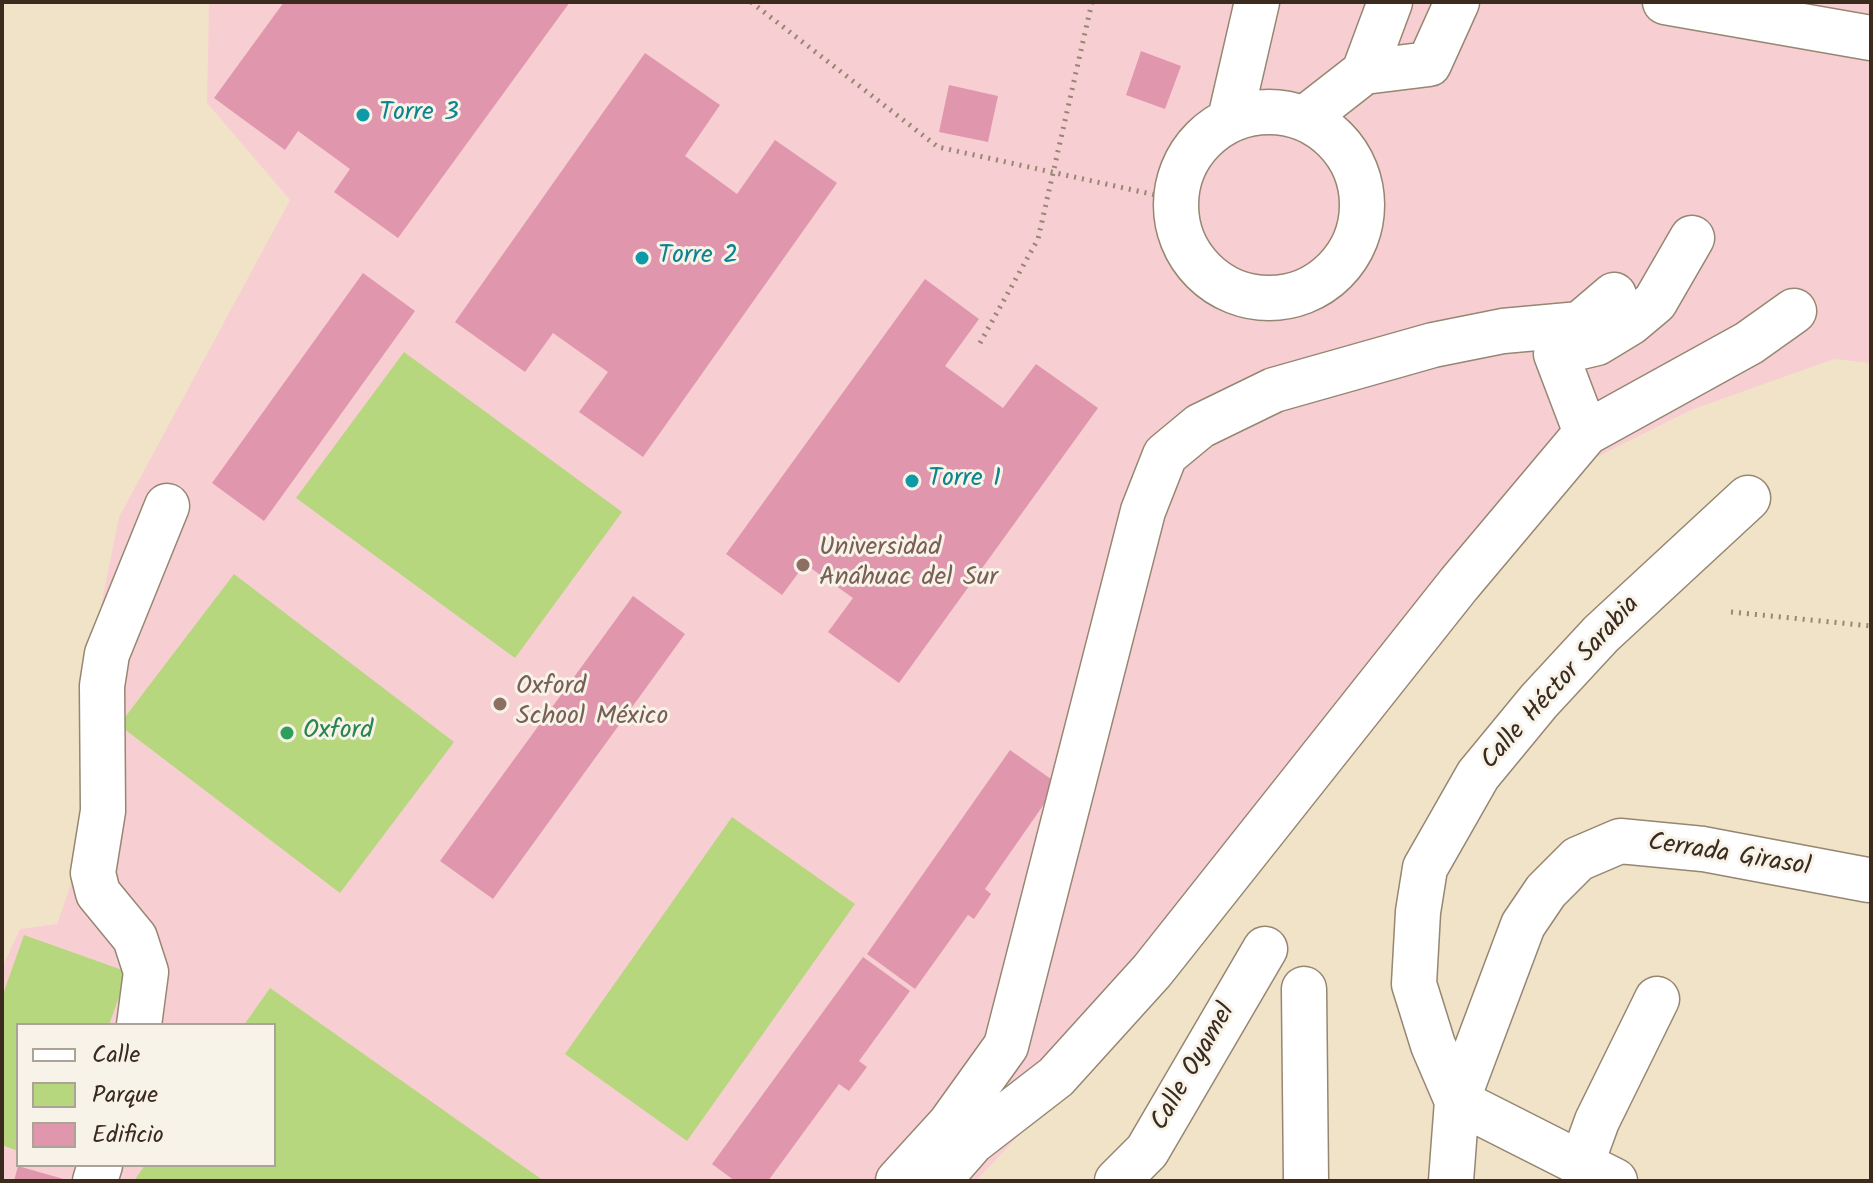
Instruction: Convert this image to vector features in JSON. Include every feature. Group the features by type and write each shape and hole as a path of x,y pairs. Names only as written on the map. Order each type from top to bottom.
{"street":[{"path":"1230,119 1257,2"},
{"path":"1305,118 1364,72 1429,64 1457,2"},
{"path":"1665,2 1871,38"},
{"path":"1364,72 1380,10"},
{"path":"1268,111 1305,118 1333,136 1352,164 1362,197 1358,232 1342,263 1316,286 1267,300 1218,286 1184,249 1174,199 1191,151 1230,119 1268,111"},
{"path":"1500,346 1580,324 1634,298 1692,238"},
{"path":"898,1181 950,1124 1006,1046 1143,511 1165,455 1200,426 1274,390 1433,345 1500,346 1556,354 1597,343 1630,323 1634,298"},
{"path":"938,1181 972,1142 1056,1077 1152,971 1459,584 1586,433 1749,343 1794,311"},
{"path":"1556,354 1586,433"},
{"name":"Calle Héctor Sarabia","path":"1451,1181 1457,1101 1433,1045 1414,984 1418,912 1425,868 1478,775 1539,701 1601,634 1748,498"},
{"path":"139,1023 146,972 135,938 98,893 93,873 103,811 102,686 107,654 167,506"},
{"name":"Cerrada Girasol","path":"1457,1101 1523,925 1546,891 1578,859 1620,841 1703,849 1870,882"},
{"name":"Calle Oyamel","path":"1117,1181 1147,1151 1265,949"},
{"path":"1303,1178 1304,989"},
{"path":"1457,1101 1598,1173 1597,1121 1657,999"},
{"path":"1006,1046 1028,1064 1056,1077"}],"path":[{"path":"751,2 938,147 1174,199"},
{"path":"980,343 1038,239 1092,2"},
{"path":"1731,612 1871,626"}],"shaded area":[{"name":"Universidad Anáhuac del Sur","path":"209,2 1871,2 1871,363 1834,359 1691,410 1579,466 1033,1120 976,1181 2,1181 2,968 20,929 57,924 82,853 86,680 119,517 290,200 207,103"}],"green space":[{"path":"404,352 622,512 515,658 296,498"},
{"name":"Oxford","path":"234,574 454,742 340,893 119,725"},
{"path":"732,817 855,904 687,1141 565,1054"},
{"path":"24,935 128,972 110,1023 16,1023 16,1150 2,1145 2,997"},
{"path":"270,988 544,1181 134,1181 144,1167 276,1167 276,1023 245,1023"}],"building":[{"name":"Torre 3","path":"284,2 570,2 398,238 334,192 350,169 298,131 285,150 214,98"},
{"path":"1141,51 1181,66 1165,109 1126,95"},
{"name":"Torre 2","path":"645,53 720,105 685,156 737,194 775,140 837,183 643,457 579,412 608,372 553,333 525,372 455,322"},
{"path":"949,85 998,96 988,142 939,132"},
{"path":"363,273 415,311 264,521 212,483"},
{"name":"Torre 1","path":"925,279 979,319 945,366 1003,408 1036,364 1098,408 899,683 828,632 853,598 805,564 782,595 726,554"},
{"path":"633,596 685,634 493,899 440,861"},
{"path":"1010,750 1058,784 985,889 991,894 974,919 968,915 915,989 867,954"},
{"path":"863,957 910,991 859,1061 867,1067 849,1091 839,1084 768,1181 735,1181 712,1164"},
{"path":"18,1167 67,1180 67,1181 14,1181"}],"place":[{"name":"Torre 3","path":"363,115"},
{"name":"Torre 2","path":"642,258"},
{"name":"Torre 1","path":"912,481"},
{"name":"Universidad Anáhuac del Sur","path":"803,565"},
{"name":"Oxford School México","path":"500,704"},
{"name":"Oxford","path":"287,733"}]}
